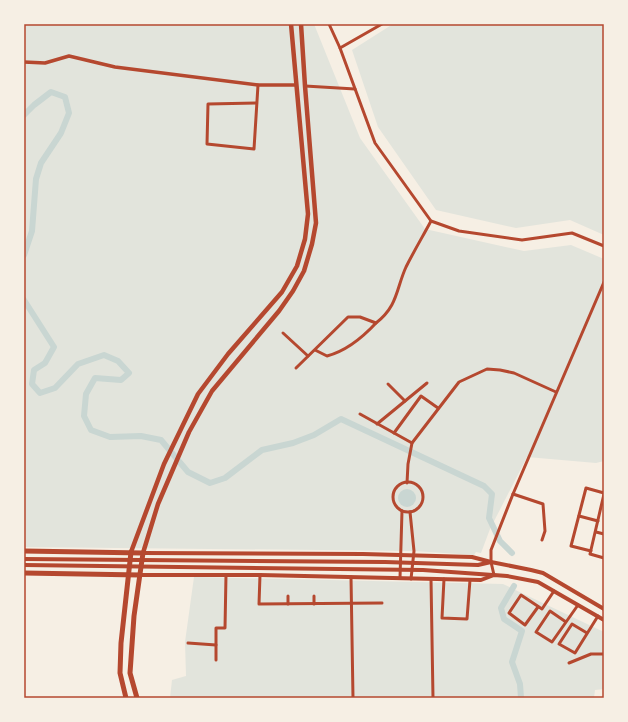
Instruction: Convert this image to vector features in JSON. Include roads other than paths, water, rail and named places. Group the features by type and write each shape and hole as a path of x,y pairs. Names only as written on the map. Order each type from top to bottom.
{"highway":[{"path":"24,551 143,553 134,616 130,673 137,698"},
{"path":"126,698 120,673 121,643 131,552"},
{"path":"24,573 140,575"}],"main road":[{"path":"131,552 164,464 198,394 228,354 282,292 297,266 305,239 308,214 291,24"},
{"path":"301,24 316,223 304,272 279,311 212,391 189,432 172,471 158,504 143,553 413,555 472,557 531,570 542,574 554,579 604,609"},
{"path":"24,558 385,562 478,565 491,562"},
{"path":"24,565 423,570 507,576 530,580 545,586 604,620"},
{"path":"140,575 260,575 470,580 484,580 494,575"}],"street":[{"path":"329,24 340,48 375,143 431,221 459,231 522,240 572,233 604,246"},
{"path":"340,48 382,24"},
{"path":"24,62 45,64 69,56 115,68 258,85 296,85"},
{"path":"257,103 208,104 208,144 254,148 257,103 258,85"},
{"path":"305,86 355,89"},
{"path":"315,350 327,356 339,353 368,332 376,322 385,316 396,298 406,268 431,221"},
{"path":"494,575 491,562 491,550 502,520 604,282"},
{"path":"296,368 348,317 360,317 376,322"},
{"path":"283,333 308,356"},
{"path":"407,483 408,464 412,443 459,382 487,369 500,370 514,373 556,392"},
{"path":"377,424 427,383"},
{"path":"388,384 405,401"},
{"path":"416,392 438,408"},
{"path":"394,433 421,396"},
{"path":"360,414 412,443"},
{"path":"407,483 416,485 420,489 422,498 418,507 410,512 402,511 396,507 393,494 398,486 407,483"},
{"path":"591,551 571,546 586,488 604,494 596,532 591,551 590,554 604,558"},
{"path":"513,494 543,504 545,531 542,540"},
{"path":"400,578 402,511"},
{"path":"410,512 413,555 411,578"},
{"path":"579,516 598,521"},
{"path":"596,532 604,534"},
{"path":"216,660 216,628 225,628 226,575"},
{"path":"260,575 259,604 382,603"},
{"path":"351,577 353,698"},
{"path":"431,579 433,698"},
{"path":"444,579 442,618 467,619 470,580"},
{"path":"538,607 526,625 509,613 521,595 542,609 554,591"},
{"path":"288,596 288,604"},
{"path":"314,596 314,604"},
{"path":"566,622 550,611 536,632 552,642 578,605"},
{"path":"587,633 572,624 559,644 575,653 598,616"},
{"path":"188,643 216,645"},
{"path":"569,663 590,654 604,654"}],"waterway":[{"path":"24,115 51,92 65,97 69,113 61,133 41,163 36,179 32,231 24,255"},
{"path":"24,300 54,347 45,363 34,370 32,384 40,393 55,388 78,364 104,355 118,361 129,373 121,380 95,378 86,394 84,416 91,430 110,437 141,436 161,440 188,472 210,483 225,478 262,450 293,443 314,435 341,419 484,486 492,494 489,518 500,541 512,553"},
{"path":"514,586 501,608 504,619 522,631 512,662 520,684 521,698"}]}
